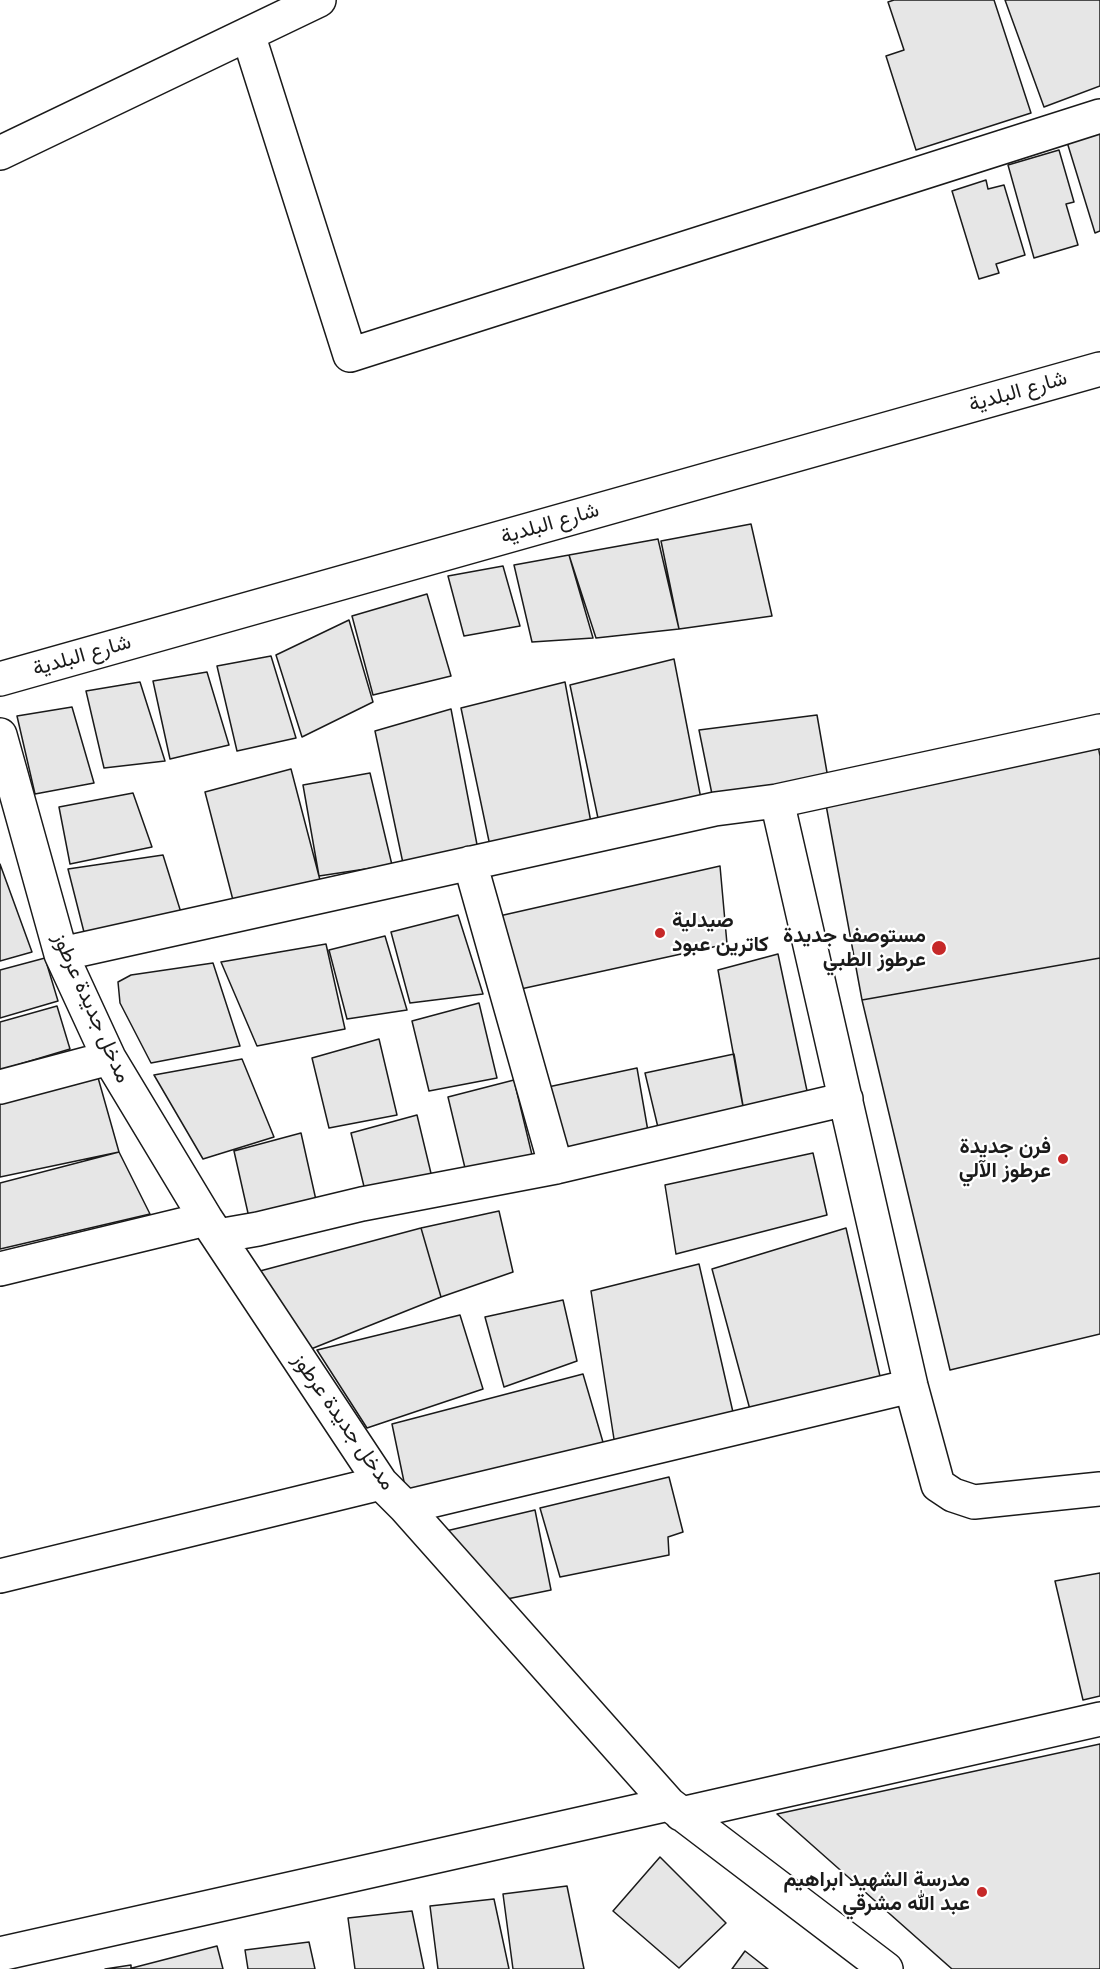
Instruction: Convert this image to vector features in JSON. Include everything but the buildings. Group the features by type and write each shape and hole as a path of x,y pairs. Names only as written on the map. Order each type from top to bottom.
{"street":[{"path":"0,153 319,0"},
{"path":"248,34 350,355 1100,116"},
{"name":"شارع البلدية","path":"0,679 1100,369"},
{"path":"61,954 715,809 777,801 1100,731"},
{"name":"مدخل جديدة عرطوز","path":"0,735 61,954 109,1058 212,1227 381,1483 675,1809 886,1969"},
{"path":"777,801 911,1386 938,1485 953,1495 974,1502 1100,1490"},
{"path":"470,863 556,1167"},
{"path":"0,1087 109,1058"},
{"path":"0,1269 212,1227 258,1229 362,1204 556,1167 846,1099"},
{"path":"405,1507 911,1386"},
{"path":"0,1576 381,1483"},
{"path":"0,1954 1100,1719"}],"place":[{"name":"صيدلية كاترين عبود","path":"660,933"},
{"name":"مستوصف جديدة عرطوز الطبي","path":"939,948"},
{"name":"فرن جديدة عرطوز الآلي","path":"1063,1159"},
{"name":"مدرسة الشهيد ابراهيم عبد الله مشرقي","path":"982,1892"}]}
